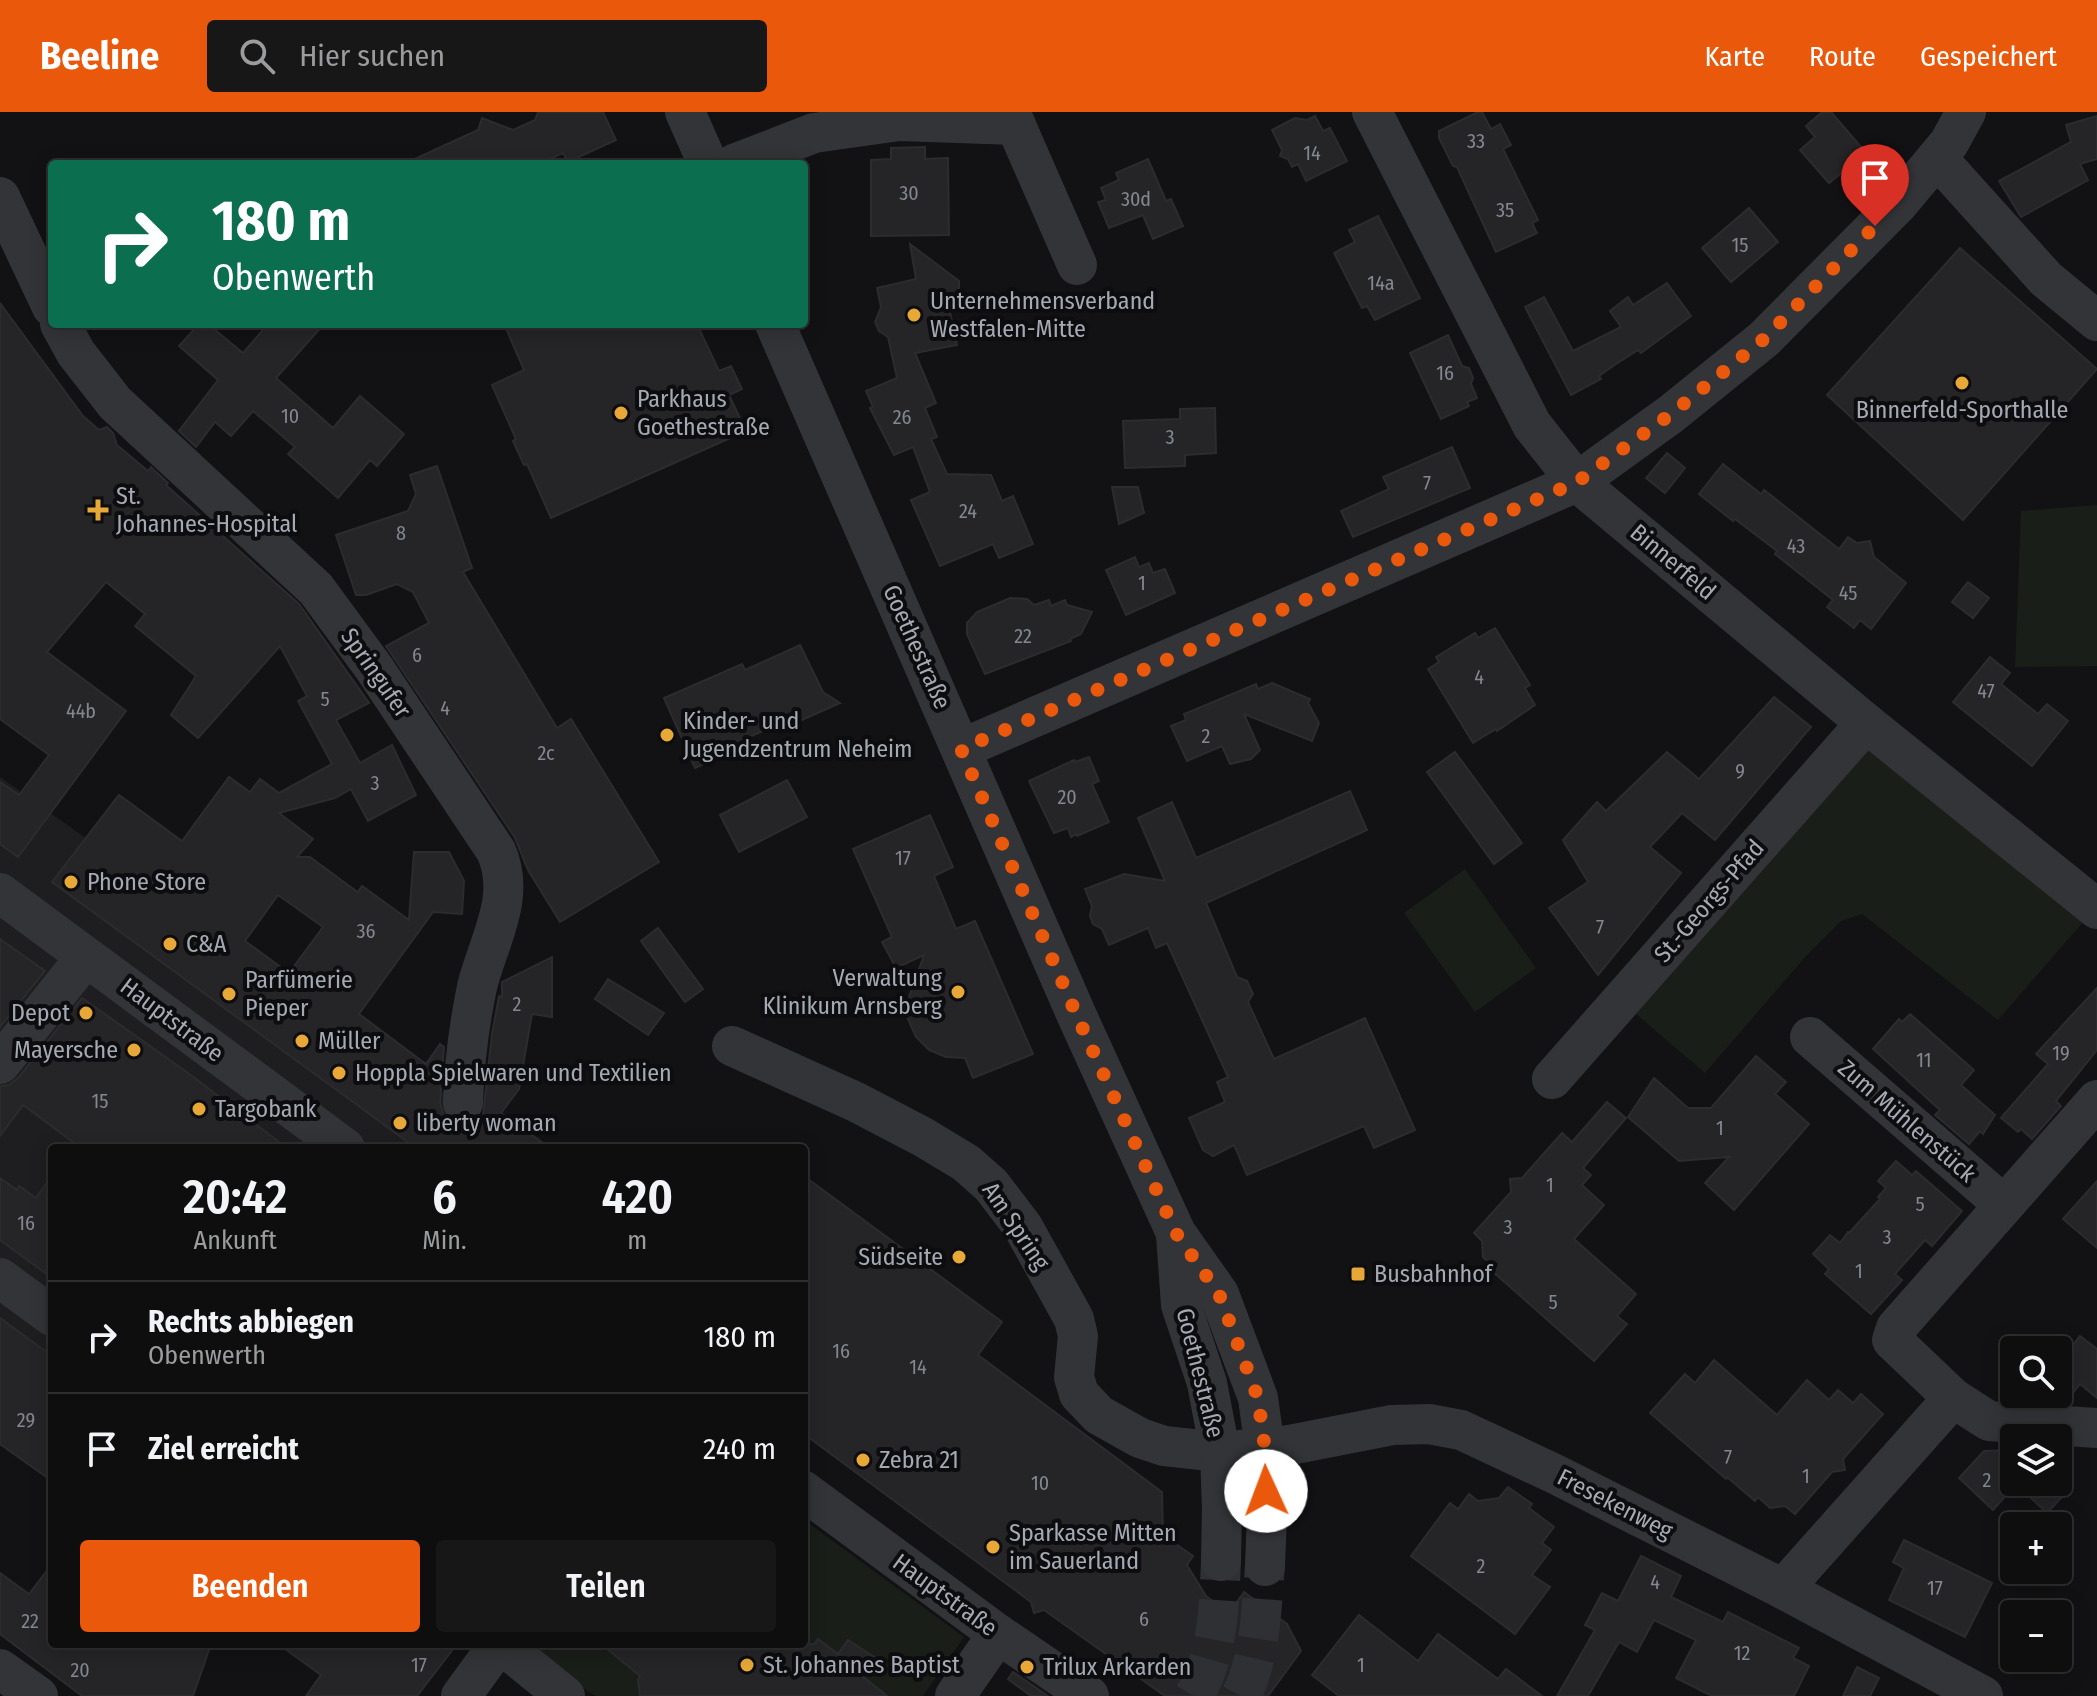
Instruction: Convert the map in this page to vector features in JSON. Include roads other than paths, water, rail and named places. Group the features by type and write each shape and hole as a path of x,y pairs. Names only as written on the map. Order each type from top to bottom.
{"street":[{"path":"685,112 706,160"},
{"name":"Binnerfeld","path":"1372,112 1532,425 1577,482 1866,723 2097,909"},
{"path":"961,749 1577,482 1671,414 1764,339 1898,204 1937,158 1966,112 1986,116 1995,112"},
{"path":"744,160 814,133 899,121 1013,119 1077,265"},
{"path":"1937,158 2046,279 2097,321"},
{"path":"0,197 48,299"},
{"name":"Springufer","path":"62,328 76,353 115,403 316,589 374,668 496,851 505,878 504,901 477,988 465,1063 463,1103"},
{"name":"Goethestraße","path":"777,328 1077,1016 1176,1233 1219,1294 1258,1398 1265,1449 1265,1566"},
{"name":"St.-Georgs-Pfad","path":"1552,1079 1866,723"},
{"name":"Hauptstraße","path":"0,893 340,1144"},
{"path":"0,1064 86,957"},
{"name":"Zum Mühlenstück","path":"1810,1037 2004,1205"},
{"name":"Am Spring","path":"732,1046 896,1122 979,1173 1023,1227 1074,1319 1078,1336 1075,1385 1088,1406 1121,1428 1154,1443 1220,1452"},
{"path":"2097,1100 1892,1335 1894,1344 1953,1398 1984,1418 1999,1423 2097,1428"},
{"name":"Goethestraße","path":"1176,1233 1181,1305 1207,1383 1220,1452 1221,1561"},
{"path":"0,1278 48,1313"},
{"path":"1783,1589 1953,1398"},
{"name":"Fresekenweg","path":"1220,1452 1265,1449 1392,1425 1429,1424 1461,1430 1783,1589 1983,1696"},
{"name":"Hauptstraße","path":"808,1494 998,1634 1089,1696"},
{"path":"955,1696 998,1634"},
{"path":"461,1696 497,1648"},
{"path":"505,1648 565,1696"},
{"path":"0,1669 38,1696"}],"tunnel":[{"path":"1194,1696 1213,1647 1221,1561"},
{"path":"1241,1696 1256,1649 1265,1566"}],"place":[{"name":"Unternehmensverband Westfalen-Mitte","path":"914,315"},
{"name":"Binnerfeld-Sporthalle","path":"1962,383"},
{"name":"Parkhaus Goethestraße","path":"621,413"},
{"name":"St. Johannes-Hospital","path":"98,510"},
{"name":"Kinder- und Jugendzentrum Neheim","path":"667,735"},
{"name":"Phone Store","path":"71,882"},
{"name":"C&A","path":"170,944"},
{"name":"Verwaltung Klinikum Arnsberg","path":"958,992"},
{"name":"Parfümerie Pieper","path":"229,994"},
{"name":"Depot","path":"86,1013"},
{"name":"Müller","path":"302,1041"},
{"name":"Mayersche","path":"134,1050"},
{"name":"Hoppla Spielwaren und Textilien","path":"339,1073"},
{"name":"Targobank","path":"199,1109"},
{"name":"liberty woman","path":"400,1123"},
{"name":"Südseite","path":"959,1257"},
{"name":"Busbahnhof","path":"1358,1274"},
{"name":"Zebra 21","path":"863,1460"},
{"name":"Sparkasse Mitten im Sauerland","path":"993,1547"},
{"name":"St. Johannes Baptist","path":"747,1665"},
{"name":"Trilux Arkarden","path":"1027,1667"}]}
